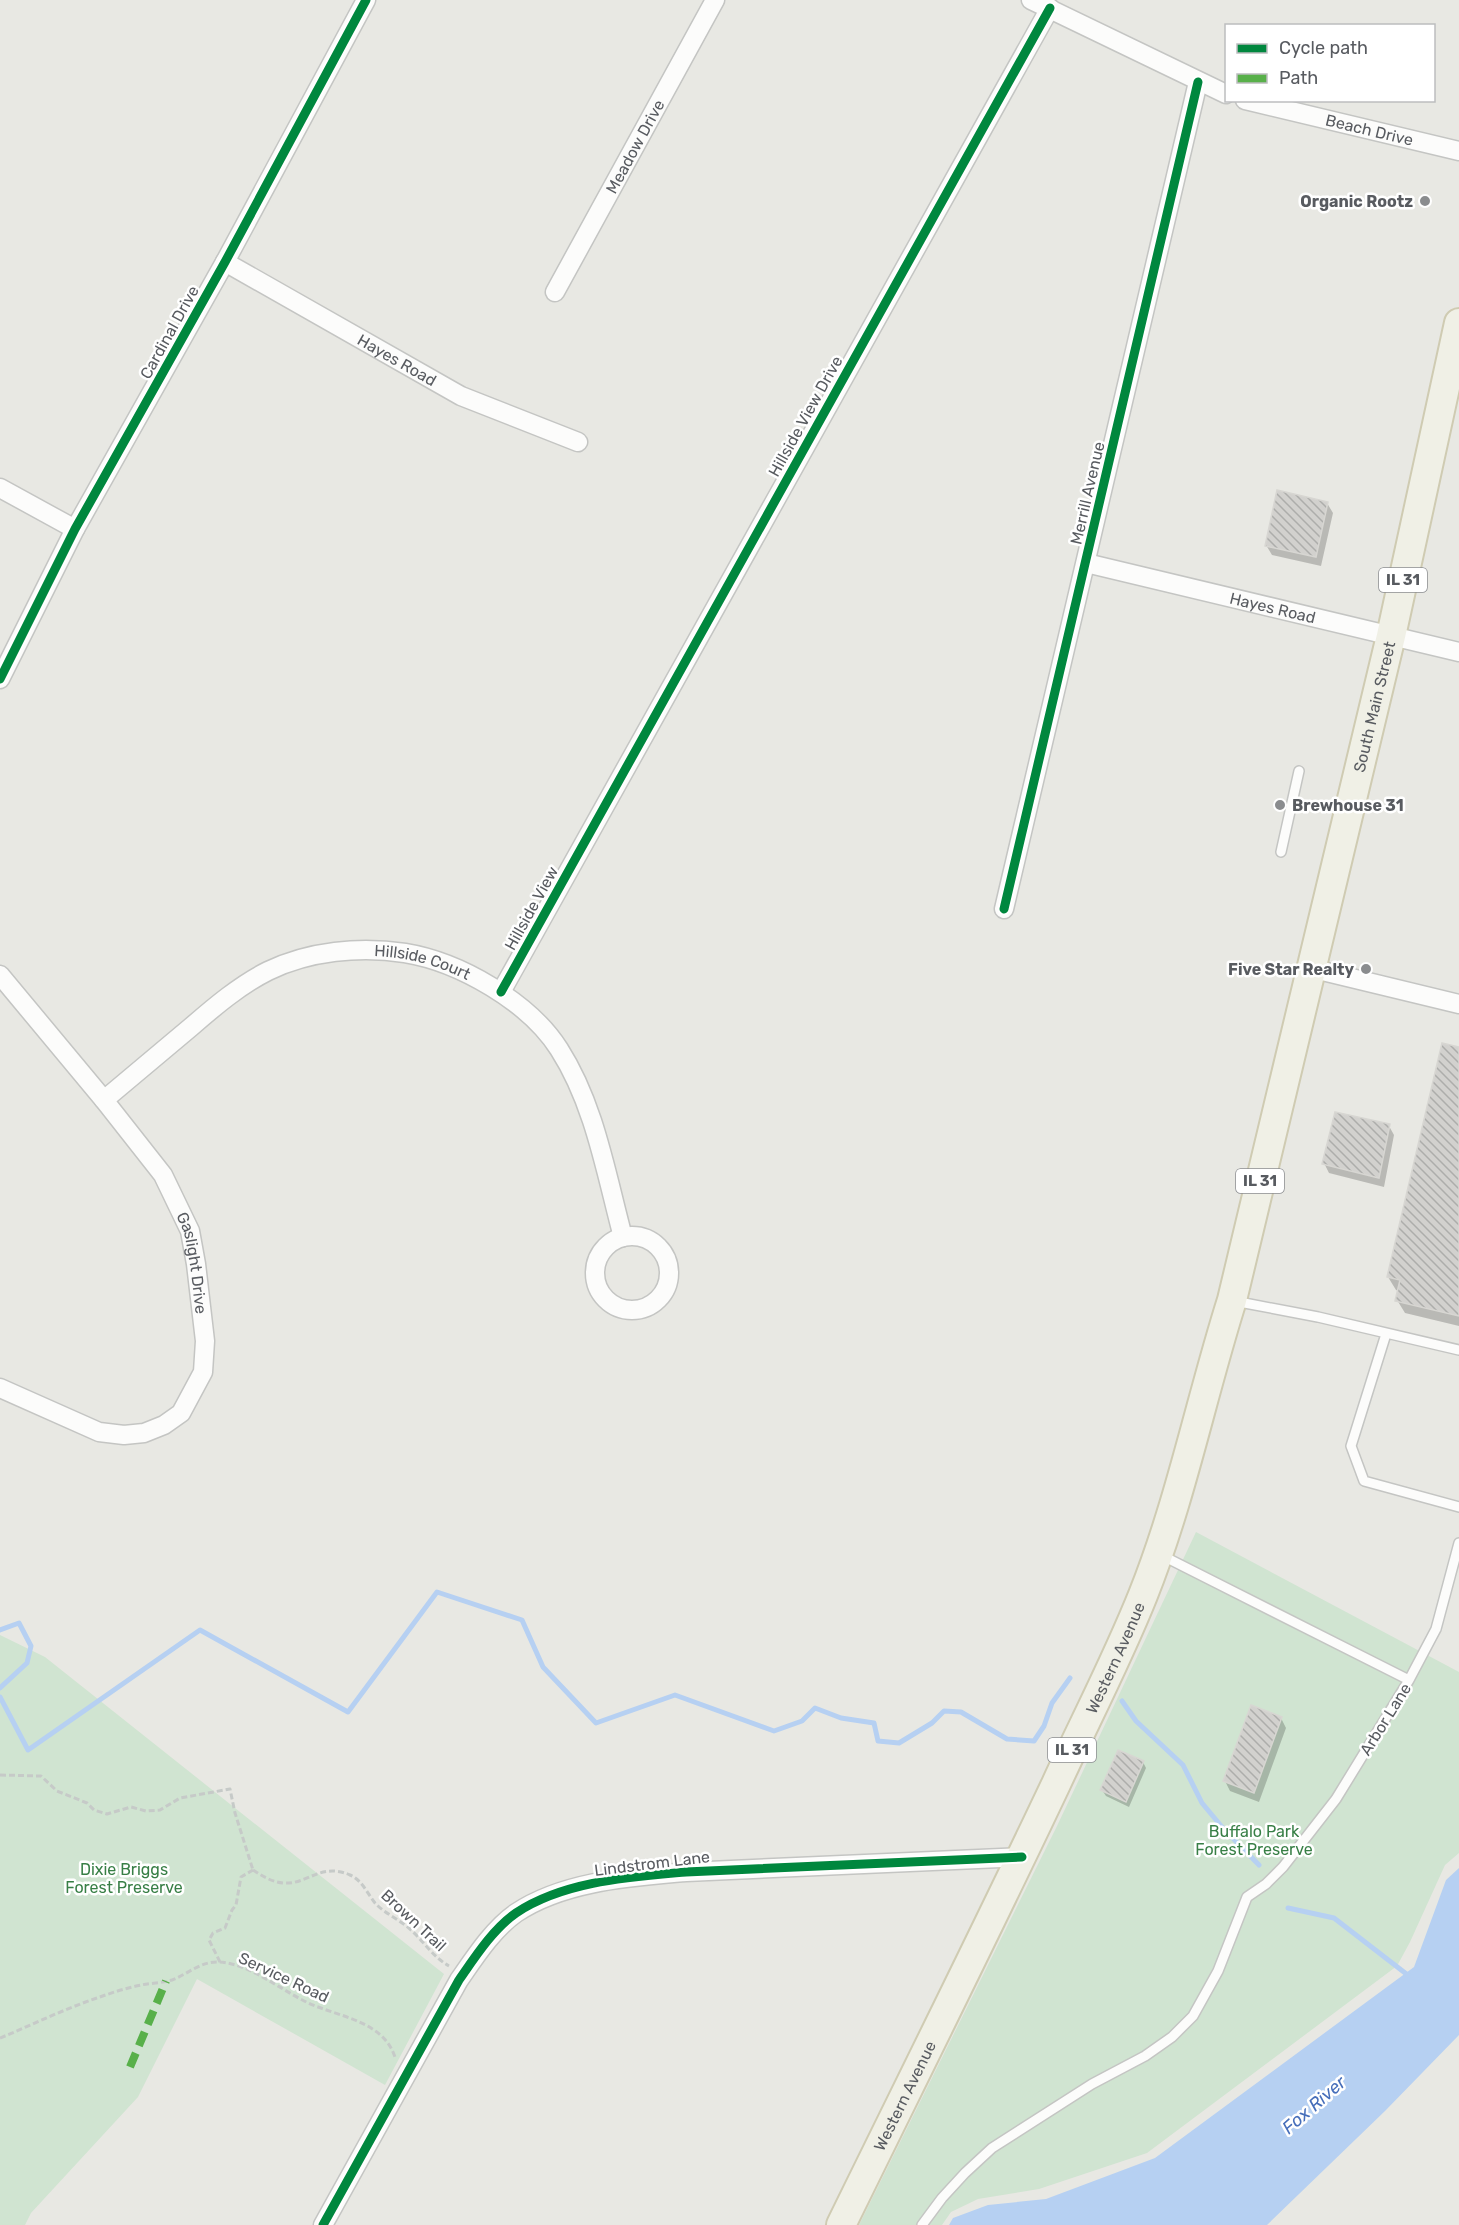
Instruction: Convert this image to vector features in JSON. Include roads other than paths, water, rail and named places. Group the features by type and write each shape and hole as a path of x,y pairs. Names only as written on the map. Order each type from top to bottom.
{"main road":[{"name":"South Main Street","path":"1232,1300 1391,636 1459,323"},
{"name":"Western Avenue","path":"841,2225 1022,1857 1118,1653 1166,1533 1207,1380 1232,1300"}],"street":[{"name":"Cardinal Drive","path":"0,679 75,528 225,262 366,0"},
{"name":"Meadow Drive","path":"555,292 715,0"},
{"path":"1031,0 1225,93"},
{"name":"Hillside View Drive","path":"588,839 1050,8"},
{"name":"Merrill Avenue","path":"1004,909 1198,82"},
{"name":"Beach Drive","path":"1253,102 1459,151"},
{"name":"Hayes Road","path":"225,262 461,396 578,442"},
{"path":"0,488 75,528"},
{"name":"Hayes Road","path":"1086,563 1459,652"},
{"name":"Hillside View","path":"501,992 588,839"},
{"name":"Hillside Court","path":"104,1100 222,1001 267,972 312,955 359,950 406,953 454,967 501,992 532,1016 559,1048 574,1076 593,1122 623,1237"},
{"path":"1310,968 1459,1004"},
{"name":"Gaslight Drive","path":"0,975 104,1100 163,1176 190,1231 205,1341 203,1372 181,1413 164,1425 144,1433 99,1432 0,1388"},
{"path":"623,1237 637,1237 651,1241 662,1251 668,1264 669,1278 665,1292 655,1303 642,1309 628,1310 614,1305 603,1296 597,1283 596,1269 600,1255 610,1244 623,1237"},
{"name":"Lindstrom Lane","path":"323,2225 462,1975 479,1950 516,1914 556,1893 606,1882 686,1872 1022,1857"}],"lane":[{"path":"1281,852 1299,771"},
{"path":"1232,1300 1318,1317 1459,1350"},
{"path":"1386,1334 1351,1446 1364,1481 1459,1508"},
{"name":"Arbor Lane","path":"922,2225 942,2198 992,2148 1092,2084 1145,2056 1193,2016 1218,1971 1247,1897 1266,1884 1283,1867 1336,1799 1409,1680 1432,1638 1459,1543"},
{"path":"1158,1554 1409,1680"}],"water":[{"name":"Fox River","path":"1459,1868 1459,2035 1385,2111 1267,2225 949,2225 953,2218 988,2205 1046,2199 1155,2158 1414,1967 1446,1880"}],"waterway":[{"path":"0,1697 28,1750 200,1630 348,1712 437,1592 522,1620 543,1667 596,1723 675,1695 774,1731 802,1721 815,1708 841,1718 874,1723 878,1741 899,1743 932,1723 944,1711 961,1712 1007,1739 1034,1741 1044,1726 1052,1703 1070,1678"},
{"path":"0,1630 19,1623 31,1646 27,1663 0,1688"},
{"path":"1122,1701 1136,1721 1183,1765 1202,1803 1259,1865"},
{"path":"1288,1908 1334,1918 1409,1976"}],"place":[{"name":"Organic Rootz","path":"1425,201"},
{"name":"Brewhouse 31","path":"1280,805"},
{"name":"Five Star Realty","path":"1366,969"}],"park label":[{"name":"Buffalo Park Forest Preserve","path":"1254,1840"},
{"name":"Dixie Briggs Forest Preserve","path":"124,1878"}]}
